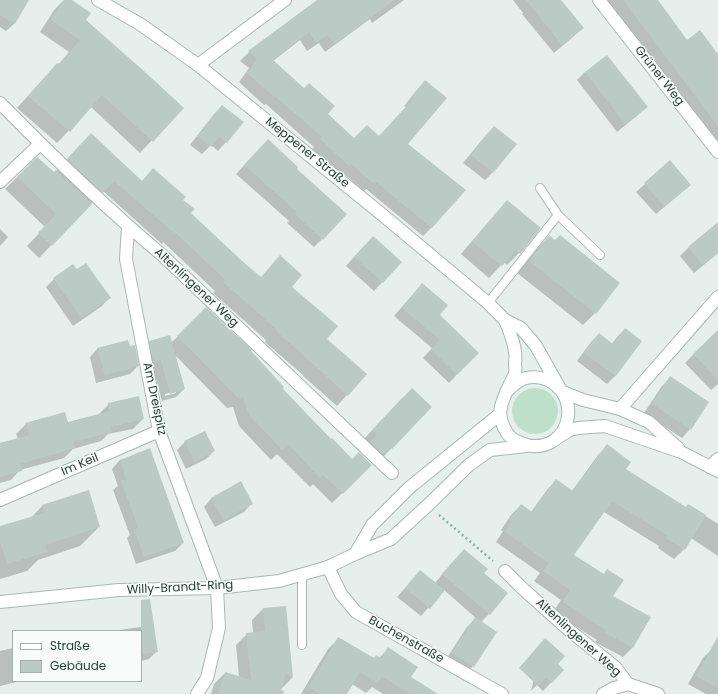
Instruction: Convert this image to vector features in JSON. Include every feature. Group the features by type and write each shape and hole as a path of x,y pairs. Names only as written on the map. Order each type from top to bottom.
{"street":[{"name":"Meppener Straße","path":"98,0 140,24 198,64 379,212 488,303 506,320 521,328 536,346 561,389"},
{"path":"198,64 285,0"},
{"name":"Grüner Weg","path":"599,0 718,152"},
{"name":"Altenlingener Weg","path":"0,103 40,144 128,227 162,255 392,473"},
{"path":"0,182 40,144"},
{"name":"Am Dreispitz","path":"128,227 126,260 159,431 218,588 219,628 207,678 197,694"},
{"path":"620,409 718,297"},
{"path":"506,320 515,353 515,374 501,403 500,414 502,425 508,435 517,442 527,446 543,446 570,430 605,426 681,452 715,466"},
{"path":"506,392 515,383 526,378 537,377 549,380 561,389 583,400 620,409 649,422 681,452"},
{"path":"557,438 564,430 568,421 569,411 567,401 561,389"},
{"path":"355,554 372,525 409,488 500,414"},
{"name":"Im Keil","path":"0,500 159,431"},
{"name":"Willy-Brandt-Ring","path":"0,602 119,590 218,588 279,581 302,575 328,567 391,539 469,465 490,450 527,446"},
{"name":"Buchenstraße","path":"328,567 341,594 356,612 502,694"},
{"name":"Altenlingener Weg","path":"504,571 569,630 615,667 628,684 658,694"},
{"path":"603,694 614,688 628,684"}],"lane":[{"path":"540,188 558,215 600,255"},
{"path":"488,303 558,215"},
{"path":"302,575 302,645"}],"path":[{"path":"435,512 504,571"}],"green space":[{"path":"530,388 540,388 548,392 554,398 558,406 558,416 554,424 548,430 540,434 530,434 522,430 516,424 512,416 512,406 516,398 522,392"}],"building":[{"path":"0,0 29,0 15,24 0,15"},
{"path":"64,0 72,0 91,13 86,20 184,108 153,142 102,95 70,132 28,96 57,63 59,64 80,40 51,20"},
{"path":"317,0 394,0 335,44 328,35 316,43 309,32 273,60 304,88 309,83 335,106 328,114 354,138 367,125 379,136 414,98 412,96 425,80 447,98 408,144 466,190 432,228 375,181 373,183 351,164 349,166 320,139 322,137 247,73 257,59 248,51"},
{"path":"526,0 561,0 584,28 562,45"},
{"path":"623,0 658,0 687,40 700,30 718,54 718,126"},
{"path":"607,55 648,107 625,124 585,72"},
{"path":"222,105 244,122 227,143 219,137 211,147 197,136"},
{"path":"494,126 517,144 493,173 471,155"},
{"path":"91,133 142,181 153,168 186,197 183,200 195,209 191,213 261,277 280,255 302,275 292,287 338,326 327,339 367,374 348,396 223,282 225,280 175,232 174,233 114,181 103,193 67,159"},
{"path":"268,139 298,167 297,169 347,214 323,240 295,214 297,212 244,165"},
{"path":"37,157 54,172 56,170 92,204 52,246 38,233 56,214 17,177"},
{"path":"670,160 691,185 664,207 644,183"},
{"path":"507,200 541,228 520,254 516,250 502,266 472,242"},
{"path":"718,222 718,252 702,265 688,247"},
{"path":"549,235 555,240 560,235 620,283 596,314 529,261"},
{"path":"373,236 402,262 383,283 354,257"},
{"path":"86,263 111,298 81,318 53,278 73,264 77,269"},
{"path":"422,283 448,305 440,315 479,353 457,375 431,349 440,340 402,308"},
{"path":"206,307 252,350 251,351 284,387 283,389 352,459 359,452 372,465 343,494 323,475 320,478 288,444 282,450 249,415 243,397 238,398 177,336"},
{"path":"625,328 642,341 616,376 584,353 599,333 613,344"},
{"path":"718,330 718,380 693,354"},
{"path":"170,335 185,389 170,394 161,360 153,362 149,341"},
{"path":"128,340 130,346 135,345 139,366 105,375 97,348"},
{"path":"670,376 709,402 691,430 652,404"},
{"path":"412,388 432,407 392,449 390,447 383,454 370,442 377,435 372,430"},
{"path":"139,396 144,419 111,427 112,432 73,442 75,448 20,464 22,471 0,477 0,443 29,435 25,423 65,412 68,422 110,411 108,403"},
{"path":"205,431 215,451 195,462 184,441"},
{"path":"607,444 631,462 626,469 686,507 688,504 706,515 685,550 666,538 668,536 612,501 574,555 604,574 607,569 624,580 613,596 651,617 633,648 604,632 606,630 562,602 570,590 543,571 549,563 505,532 512,521 509,520 521,504 532,512 556,479 573,491"},
{"path":"150,448 184,543 144,557 134,529 138,527 121,481 126,479 120,460"},
{"path":"241,481 253,504 223,520 211,498"},
{"path":"89,490 100,527 45,545 47,552 7,564 0,542 0,526 44,513 42,505"},
{"path":"464,549 488,569 484,573 508,593 490,615 442,574"},
{"path":"420,570 445,590 430,609 405,588"},
{"path":"150,599 158,652 142,654 141,600"},
{"path":"286,606 293,678 286,674 281,690 284,691 283,694 218,694 225,672 251,680 246,633 265,631 263,608"},
{"path":"475,617 497,632 474,667 452,653"},
{"path":"718,636 718,688 696,676"},
{"path":"338,637 374,658 376,655 381,658 388,647 418,667 411,677 438,694 410,694 382,676 378,683 360,672 347,694 320,694 309,687"},
{"path":"545,638 565,656 558,664 564,670 552,683 546,678 538,686 519,668"}]}
